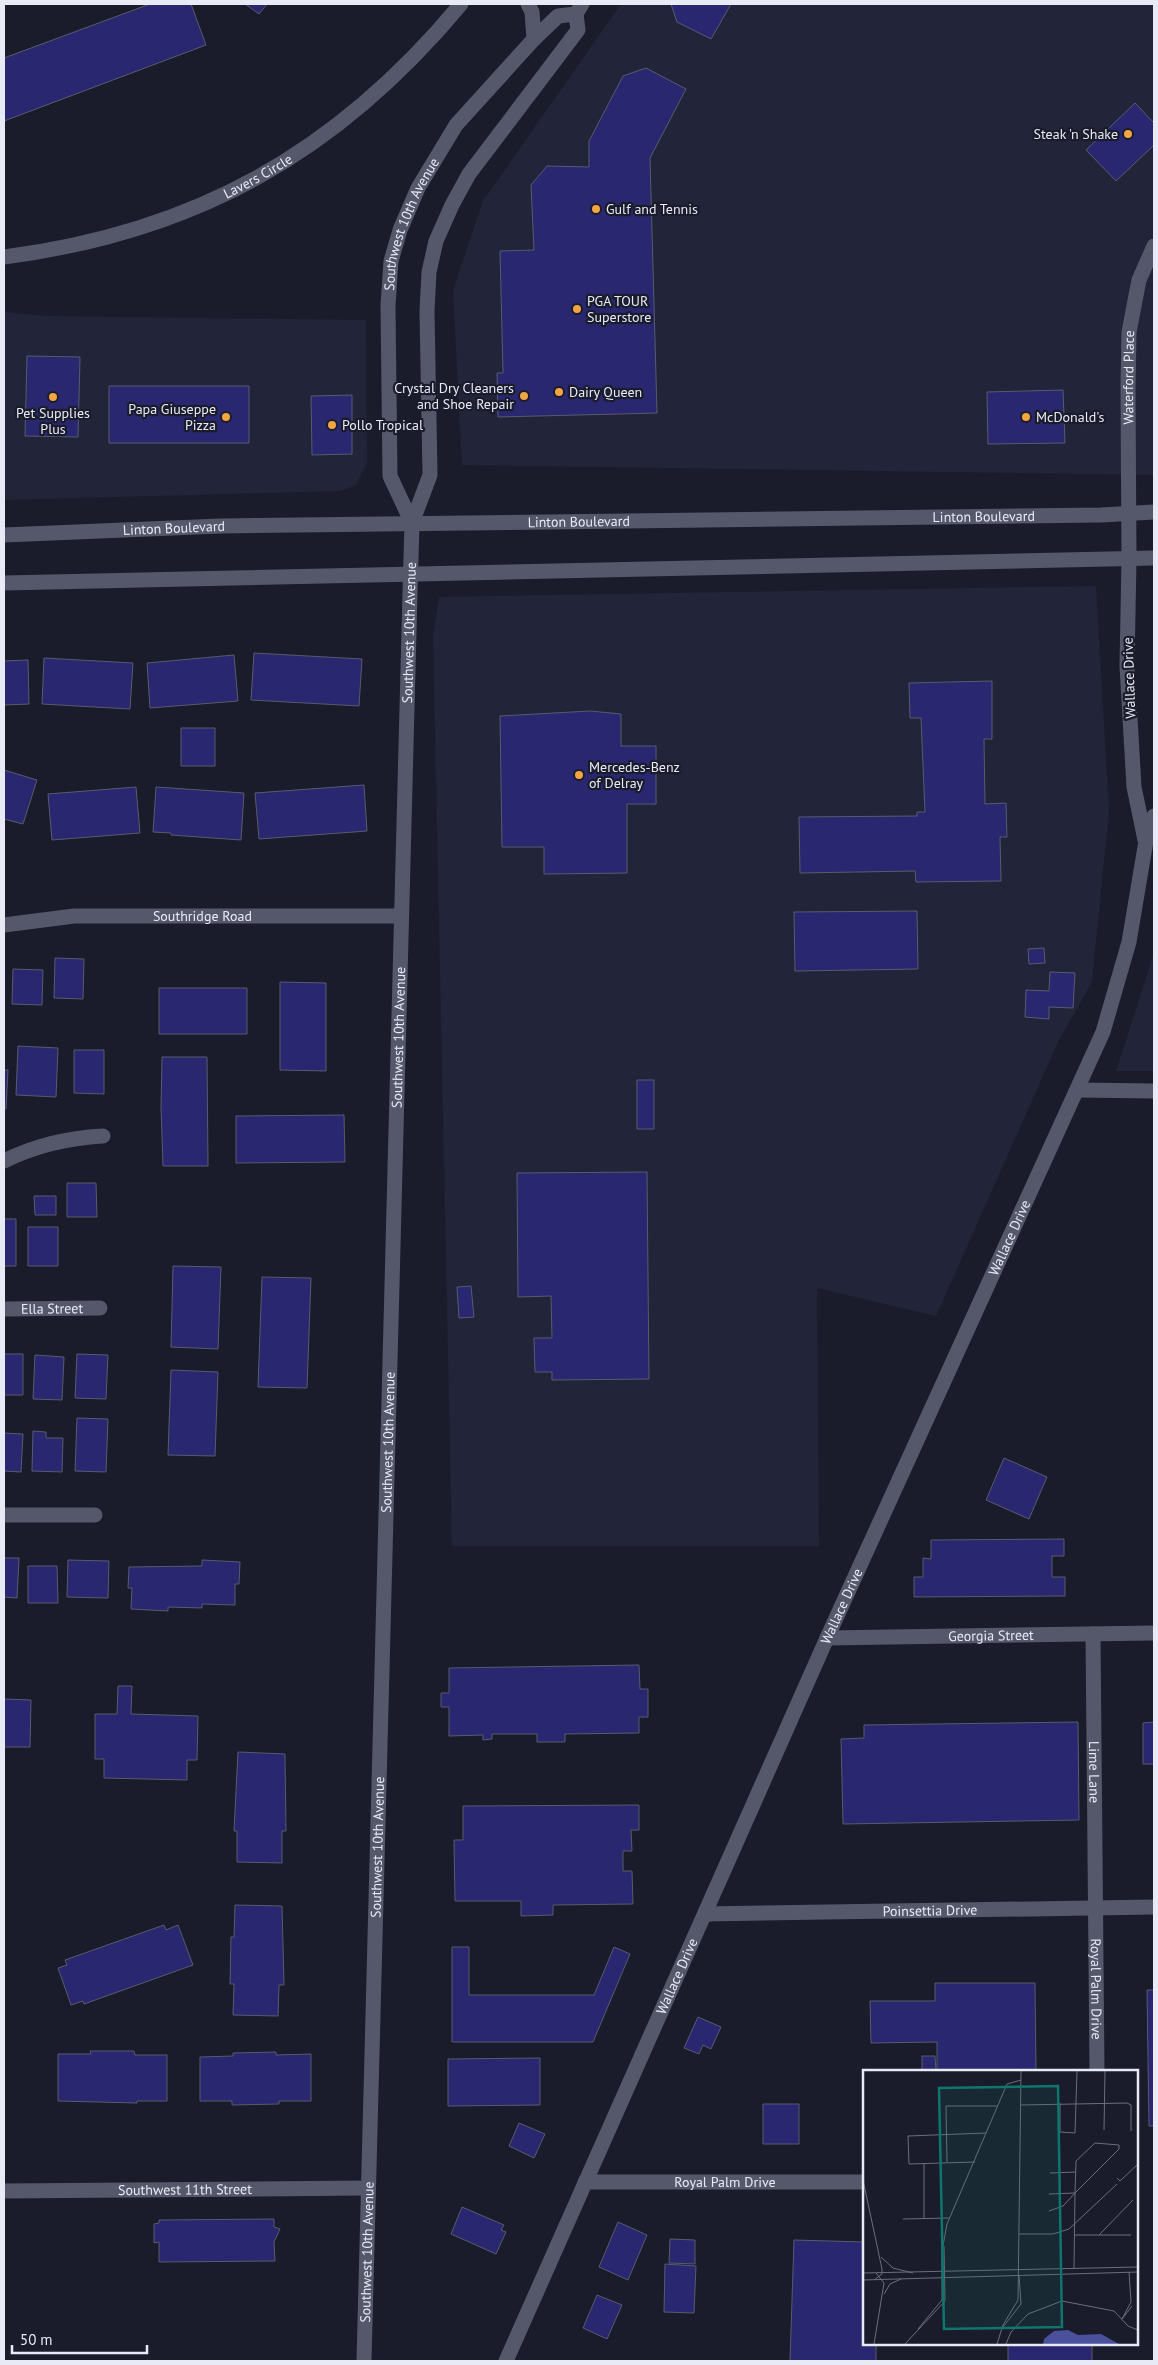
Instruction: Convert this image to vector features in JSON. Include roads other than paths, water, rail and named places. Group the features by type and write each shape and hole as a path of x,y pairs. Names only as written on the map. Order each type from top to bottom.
{"street":[{"name":"Lavers Circle","path":"4,257 51,251 102,240 152,225 201,206 237,189 283,163 359,109 399,73 461,4"},
{"path":"528,4 532,12 534,39"},
{"name":"Southwest 10th Avenue","path":"364,2361 410,575 412,523 430,475 427,310 429,272 436,241 452,205 469,174 578,30 579,9 558,16 534,39 456,125 418,188 400,230 391,261 388,305 390,476 412,523"},
{"name":"Waterford Place","path":"1128,514 1129,332 1139,280 1154,246"},
{"name":"Linton Boulevard","path":"4,535 220,526 1128,514 1154,512"},
{"name":"Wallace Drive","path":"1128,514 1127,666 1134,788 1146,841"},
{"path":"4,583 1154,558"},
{"name":"Wallace Drive","path":"506,2361 827,1638 1103,1032 1127,950 1146,841 1154,816"},
{"name":"Southridge Road","path":"4,925 74,916 401,916"},
{"path":"1077,1090 1154,1091"},
{"path":"4,1161 27,1149 53,1141 103,1136"},
{"name":"Ella Street","path":"4,1309 100,1308"},
{"path":"4,1515 95,1515"},
{"name":"Lime Lane","path":"1093,1634 1094,1908"},
{"name":"Georgia Street","path":"827,1638 1154,1634"},
{"name":"Royal Palm Drive","path":"1094,1908 1097,2070"},
{"name":"Poinsettia Drive","path":"706,1914 1154,1908"},
{"name":"Royal Palm Drive","path":"585,2182 863,2182"},
{"name":"Southwest 11th Street","path":"4,2191 367,2188"}],"place":[{"name":"Steak 'n Shake","path":"1128,134"},
{"name":"Gulf and Tennis","path":"596,209"},
{"name":"PGA TOUR Superstore","path":"577,309"},
{"name":"Dairy Queen","path":"559,392"},
{"name":"Crystal Dry Cleaners and Shoe Repair","path":"524,396"},
{"name":"Pet Supplies Plus","path":"53,397"},
{"name":"Papa Giuseppe Pizza","path":"226,417"},
{"name":"McDonald's","path":"1026,417"},
{"name":"Pollo Tropical","path":"332,425"},
{"name":"Mercedes-Benz of Delray","path":"579,775"}]}
